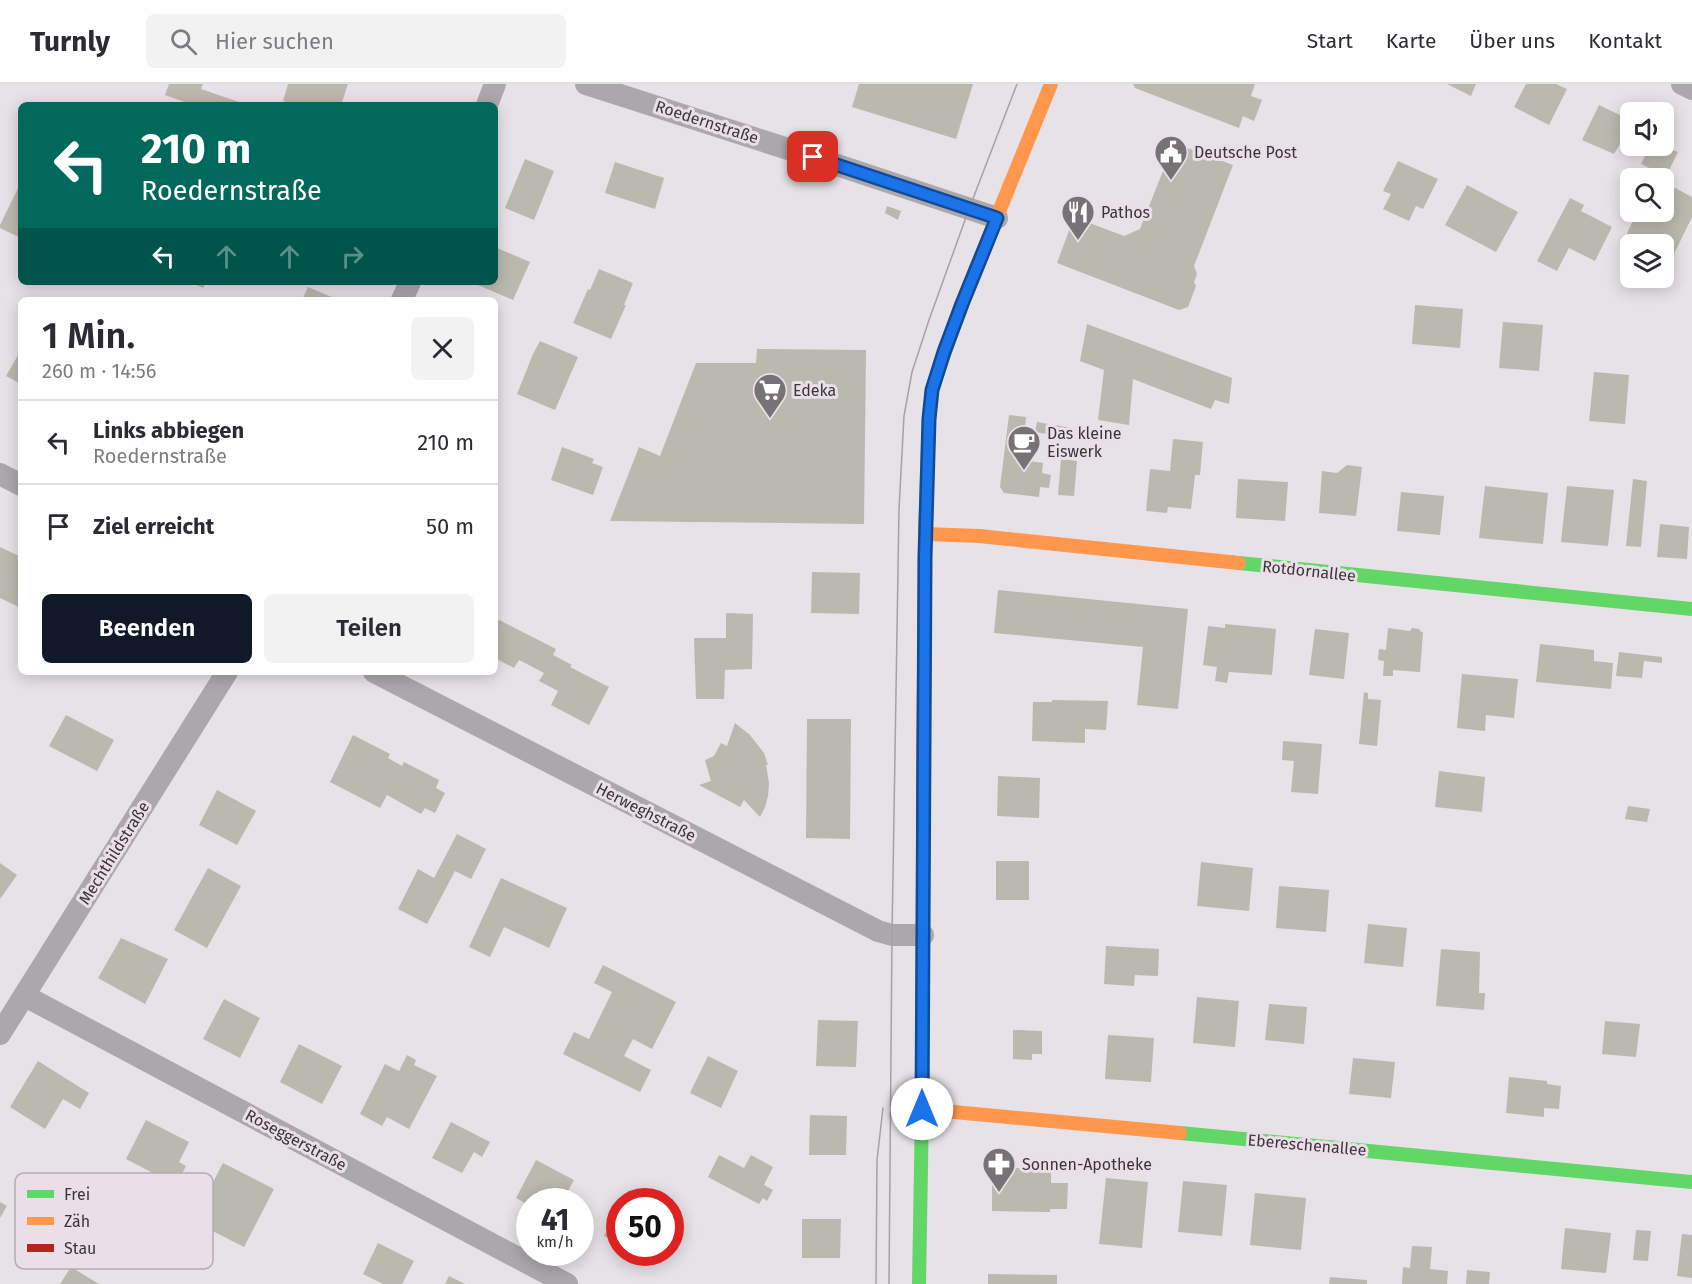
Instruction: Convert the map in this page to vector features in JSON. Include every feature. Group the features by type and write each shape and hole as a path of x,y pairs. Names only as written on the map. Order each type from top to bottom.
{"street":[{"path":"488,102 495,84"},
{"name":"Roedernstraße","path":"586,84 997,218"},
{"path":"919,1284 925,534 927,447 932,390 962,304 1051,84"},
{"path":"1682,84 1692,89"},
{"path":"0,474 18,483"},
{"name":"Rotdornallee","path":"925,534 979,536 1692,609"},
{"name":"Mechthildstraße","path":"0,1034 225,675"},
{"name":"Herweghstraße","path":"380,675 878,931 892,935 923,935"},
{"name":"Roseggerstraße","path":"25,996 567,1284"},
{"name":"Ebereschenallee","path":"922,1109 1692,1182"}],"building":[{"path":"169,84 203,84 201,89 239,102 184,102 165,95"},
{"path":"288,84 348,84 342,102 283,101"},
{"path":"859,84 973,84 956,139 852,107"},
{"path":"1133,84 1255,84 1251,96 1262,100 1254,121 1243,116 1239,128 1135,88"},
{"path":"1447,84 1476,84 1471,96"},
{"path":"1526,84 1556,84 1567,89 1549,125 1514,107"},
{"path":"1599,105 1620,115 1620,144 1614,154 1582,140"},
{"path":"1174,143 1233,165 1194,266 1197,274 1194,282 1196,286 1188,307 1179,310 1057,263 1074,217 1124,236 1140,229"},
{"path":"1674,150 1678,152 1670,168 1649,168 1641,164 1645,156 1674,156"},
{"path":"525,159 554,171 534,220 505,208"},
{"path":"1398,161 1438,179 1423,209 1416,206 1409,221 1383,209 1391,194 1383,191"},
{"path":"615,162 664,178 655,209 605,193"},
{"path":"1467,185 1518,212 1496,252 1445,225"},
{"path":"1674,187 1692,197 1692,217 1674,254 1674,234 1627,234 1632,222 1674,222"},
{"path":"18,188 18,237 0,228"},
{"path":"1570,198 1584,205 1581,211 1612,227 1595,261 1569,248 1557,271 1537,261"},
{"path":"887,206 901,211 898,220 885,213"},
{"path":"498,248 530,262 513,300 478,285 498,285"},
{"path":"599,269 633,283 611,339 573,323"},
{"path":"308,287 332,297 303,297"},
{"path":"1415,305 1463,309 1460,348 1412,344"},
{"path":"1503,322 1543,325 1539,371 1499,368"},
{"path":"1087,324 1232,378 1229,404 1215,400 1211,409 1133,379 1129,425 1098,420 1104,370 1080,361"},
{"path":"540,341 578,357 555,410 517,394"},
{"name":"Edeka","path":"757,349 866,350 864,524 610,521 639,447 660,456 696,363 756,363"},
{"path":"18,355 18,382 6,376"},
{"path":"1594,372 1629,375 1625,424 1589,421"},
{"path":"1009,415 1026,417 1022,460 1043,463 1042,473 1051,475 1049,488 1040,487 1039,497 1004,493 1000,487"},
{"path":"1037,422 1072,428 1070,438 1035,432"},
{"path":"1173,439 1203,442 1200,475 1195,475 1191,509 1168,507 1167,513 1146,511 1150,469 1170,471"},
{"path":"562,447 594,459 592,463 603,467 593,495 551,480"},
{"path":"1061,459 1077,461 1074,496 1058,495"},
{"path":"1347,465 1362,467 1356,516 1319,513 1322,471 1337,473"},
{"path":"1238,479 1288,482 1285,521 1236,518"},
{"path":"1633,479 1647,481 1641,547 1626,546"},
{"path":"1485,486 1548,493 1543,544 1479,538"},
{"path":"1567,486 1614,490 1608,546 1561,542"},
{"path":"1401,492 1444,496 1440,535 1397,531"},
{"path":"1660,524 1689,527 1687,559 1657,557"},
{"path":"0,547 18,556 18,607 0,598"},
{"path":"812,572 860,573 859,614 811,613"},
{"path":"998,590 1188,609 1178,709 1137,705 1143,647 994,633"},
{"path":"726,613 753,614 752,669 725,670 724,699 696,699 694,638 726,638"},
{"path":"498,620 556,649 553,655 572,665 570,667 609,687 589,725 551,705 558,691 539,681 544,673 519,660 514,668 498,660"},
{"path":"1225,624 1276,629 1272,675 1229,672 1227,683 1215,681 1217,667 1203,665 1208,626 1225,628"},
{"path":"1388,628 1410,631 1412,628 1423,632 1420,672 1393,670 1393,676 1383,676 1384,661 1378,660 1379,649 1386,650"},
{"path":"1315,629 1349,633 1344,679 1309,675"},
{"path":"1540,644 1594,650 1594,661 1613,663 1611,689 1536,682"},
{"path":"1619,652 1662,657 1662,663 1644,661 1642,678 1616,676"},
{"path":"1462,674 1518,679 1514,718 1486,715 1485,731 1457,728"},
{"path":"1364,692 1368,693 1368,699 1381,700 1377,746 1359,744"},
{"path":"1052,700 1108,701 1106,730 1085,729 1085,743 1032,741 1033,702 1052,702"},
{"path":"66,715 114,740 97,771 49,746"},
{"path":"807,719 851,719 850,839 806,838"},
{"path":"735,723 750,735 764,753 768,765 766,765 769,783 768,796 760,817 744,800 740,807 699,785 711,781 705,760 714,756 721,743 727,746"},
{"path":"353,735 390,754 388,758 402,766 404,762 439,780 436,788 445,793 435,813 425,808 421,814 387,795 380,808 330,782"},
{"path":"1283,741 1322,744 1318,794 1291,792 1294,761 1282,760"},
{"path":"1439,771 1485,777 1482,812 1435,807"},
{"path":"998,776 1040,778 1039,818 997,816"},
{"path":"217,790 256,811 237,845 199,825"},
{"path":"1628,806 1650,809 1647,822 1625,819"},
{"path":"457,834 486,849 471,879 455,871 427,924 398,909 418,869 434,878"},
{"path":"996,861 1029,861 1029,900 996,900"},
{"path":"1201,862 1253,868 1249,911 1197,906"},
{"path":"0,863 17,875 0,899"},
{"path":"208,868 241,886 207,948 174,930"},
{"path":"501,878 567,908 549,948 504,927 490,957 469,947"},
{"path":"1279,886 1329,890 1326,932 1276,928"},
{"path":"1368,924 1407,928 1403,967 1364,963"},
{"path":"121,938 168,959 145,1004 98,978"},
{"path":"1106,946 1159,949 1158,976 1135,975 1134,986 1104,984"},
{"path":"1441,949 1480,952 1479,993 1485,993 1484,1010 1436,1006"},
{"path":"603,965 676,1002 652,1049 633,1039 624,1056 651,1070 640,1092 563,1054 574,1032 589,1039 612,992 594,983"},
{"path":"1197,997 1239,1001 1235,1047 1193,1043"},
{"path":"224,999 260,1018 240,1058 203,1039"},
{"path":"1269,1004 1307,1007 1304,1044 1265,1040"},
{"path":"818,1020 858,1021 856,1067 816,1066"},
{"path":"1605,1021 1640,1024 1636,1057 1602,1054"},
{"path":"1013,1030 1042,1031 1042,1054 1032,1054 1032,1060 1013,1059"},
{"path":"1108,1035 1154,1038 1151,1082 1105,1079"},
{"path":"299,1044 342,1066 322,1104 280,1082"},
{"path":"407,1055 416,1060 414,1065 437,1076 409,1129 387,1117 382,1126 360,1114 385,1064 399,1071"},
{"path":"708,1056 738,1071 721,1108 690,1093"},
{"path":"1353,1058 1395,1062 1391,1098 1349,1094"},
{"path":"38,1061 89,1093 80,1109 63,1099 45,1129 10,1107"},
{"path":"1509,1077 1547,1081 1547,1084 1561,1086 1559,1109 1544,1108 1544,1117 1506,1113"},
{"path":"810,1115 847,1116 846,1155 809,1155"},
{"path":"146,1120 189,1142 179,1162 186,1166 182,1173 153,1173 126,1159"},
{"path":"451,1122 490,1142 482,1157 474,1152 462,1173 432,1158"},
{"path":"719,1155 744,1168 751,1155 773,1167 764,1185 773,1190 767,1201 763,1198 759,1204 708,1177"},
{"path":"536,1160 574,1180 570,1188 521,1188"},
{"path":"223,1163 274,1189 244,1247 213,1231 213,1182"},
{"path":"992,1168 1051,1168 1051,1183 1068,1183 1067,1209 1050,1209 1050,1212 992,1211"},
{"path":"1106,1178 1148,1182 1142,1248 1099,1244"},
{"path":"1183,1181 1227,1185 1222,1236 1178,1232"},
{"path":"1255,1193 1306,1198 1301,1250 1250,1245"},
{"path":"0,1202 7,1206 0,1218"},
{"path":"802,1219 841,1219 840,1258 802,1258"},
{"path":"1565,1228 1611,1233 1606,1273 1561,1269"},
{"path":"1636,1230 1651,1231 1648,1261 1633,1260"},
{"path":"1682,1234 1692,1235 1692,1278 1677,1276"},
{"path":"378,1243 414,1261 402,1284 383,1284 363,1274"},
{"path":"1412,1246 1432,1247 1430,1269 1448,1271 1447,1284 1402,1284 1403,1267 1410,1268"},
{"path":"70,1269 74,1269 99,1284 60,1284"},
{"path":"1467,1270 1490,1272 1489,1284 1466,1284"},
{"path":"988,1274 1057,1275 1057,1284 988,1284"},
{"path":"449,1276 465,1284 445,1284"},
{"path":"1330,1277 1367,1280 1367,1284 1329,1284"}],"tram line":[{"path":"889,1284 899,509 904,416 912,372 929,320 1017,84"},
{"path":"876,1284 877,1160 883,1108"}],"traffic: fast":[{"path":"924,672 929,419 932,390 961,305"},
{"path":"1239,563 1692,609"},
{"path":"919,1284 923,852"},
{"path":"1180,1133 1692,1182"}],"traffic: slow":[{"path":"961,305 1051,84"},
{"path":"925,534 979,536 1239,563"},
{"path":"922,1109 1180,1133"}],"traffic: jam":[{"path":"923,852 924,672"}],"place":[{"name":"Deutsche Post","path":"1171,181"},
{"name":"Pathos","path":"1078,241"},
{"name":"Edeka","path":"770,419"},
{"name":"Das kleine Eiswerk","path":"1024,471"},
{"name":"Sonnen-Apotheke","path":"999,1193"}],"route":[{"path":"813,157 997,218 944,352 932,390 929,419 925,557 922,1109"}]}
